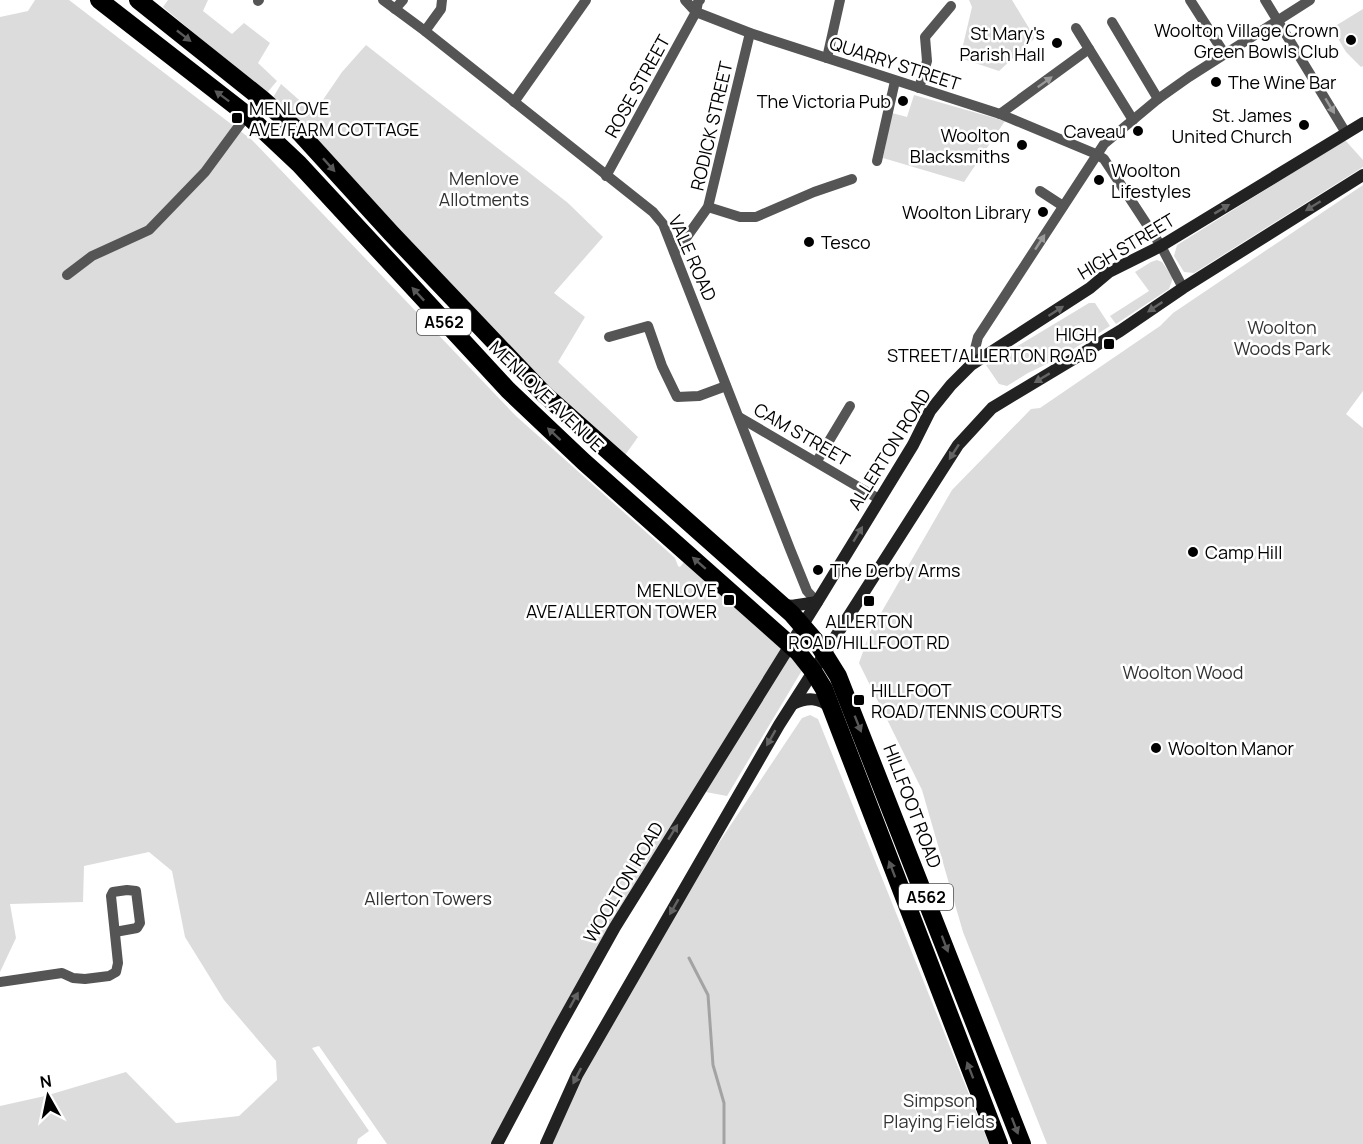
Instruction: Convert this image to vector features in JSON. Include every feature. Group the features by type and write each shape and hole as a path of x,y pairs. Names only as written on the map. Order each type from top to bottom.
{"highway":[{"name":"MENLOVE AVENUE","path":"99,0 247,115 299,164 508,390 584,462 790,645 813,670"},
{"name":"MENLOVE AVENUE","path":"138,0 262,99 298,132 544,394 803,625"},
{"path":"247,115 262,99"},
{"name":"HILLFOOT ROAD","path":"803,625 824,652 838,676 1023,1144"},
{"name":"A562","path":"813,670 832,709 999,1144"}],"main road":[{"name":"HIGH STREET","path":"971,365 1090,288 1109,272 1161,246 1363,123"},
{"path":"546,1144 576,1075 813,670 958,445 992,408 1120,331 1183,288 1363,175"},
{"name":"ALLERTON ROAD","path":"803,625 913,445 930,411 971,365"},
{"path":"781,604 795,606 817,602"},
{"name":"WOOLTON ROAD","path":"497,1144 615,927 803,625"},
{"path":"793,704 804,699 815,699 832,709"}],"street":[{"name":"VALE ROAD","path":"382,0 425,31 653,212 663,224 803,581 812,598 817,602"},
{"path":"395,9 403,0"},
{"path":"425,31 441,9 442,0"},
{"path":"514,102 586,0"},
{"name":"QUARRY STREET","path":"685,0 696,12 750,33 1000,114 1096,154"},
{"name":"ROSE STREET","path":"606,176 696,12 700,0"},
{"path":"827,58 840,0"},
{"path":"1190,0 1224,53"},
{"path":"1266,0 1346,133"},
{"name":"ALLERTON ROAD","path":"971,365 978,337 1104,144 1158,99 1224,53 1310,0"},
{"path":"919,88 927,61 925,37 951,6"},
{"path":"1112,22 1158,99"},
{"path":"1076,28 1132,120"},
{"name":"RODICK STREET","path":"674,251 688,237 708,207 750,33"},
{"path":"1000,114 1089,50"},
{"path":"877,161 895,81"},
{"path":"67,275 92,256 149,230 205,172 247,115"},
{"path":"1096,154 1104,159 1161,246 1183,288"},
{"path":"708,207 740,217 756,217 814,192 852,179"},
{"path":"1040,190 1063,206"},
{"path":"609,337 648,326 662,366 677,397 699,396 726,386"},
{"path":"817,462 850,406"},
{"name":"CAM STREET","path":"739,417 879,499"},
{"path":"0,982 62,973 73,978 85,979 109,976 116,972 118,963 115,932"}],"green space":[{"name":"Allerton Towers","path":"35,0 69,0 252,140 516,416 675,558 678,566 680,567 685,561 804,667 727,796 695,790 495,1144 387,1144 319,1046 312,1048 369,1131 358,1139 357,1144 0,1144 0,1106 45,1096 126,1072 176,1123 239,1116 277,1080 276,1061 224,1000 185,937 172,871 149,852 84,866 83,902 10,904 16,938 0,972 0,17 28,11"},
{"path":"168,0 208,0 203,11 232,34 244,23 270,43 258,63 277,81 266,94 163,7"},
{"path":"969,0 1012,0 1035,38 999,71 960,58 972,7"},
{"name":"Woolton Village Crown Green Bowls Club","path":"1363,9 1363,66 1361,67 1346,52 1332,28"},
{"name":"Menlove Allotments","path":"366,45 568,203 603,237 554,293 585,317 558,362 638,437 623,458 523,362 271,101 281,84 314,113 342,72"},
{"path":"914,95 1005,121 964,182 883,158 892,113 907,117"},
{"path":"1345,140 1363,160 1363,167 1194,273 1184,272 1174,256 1177,245"},
{"name":"Woolton Wood","path":"1363,185 1363,391 1346,414 1363,428 1363,1144 1047,1144 963,932 922,790 859,663 870,632 952,490 1031,409 1040,408 1160,326 1173,313"},
{"path":"1157,260 1162,262 1173,278 1169,289 1116,324 1110,316 1149,291 1135,272"},
{"path":"1089,303 1095,303 1110,326 1059,358 1007,386 999,384 986,365"},
{"name":"Simpson Playing Fields","path":"810,715 818,719 989,1144 549,1144 578,1080 706,862 802,718"}],"waterway":[{"path":"689,958 708,995 713,1065 724,1103 724,1144"}],"place":[{"name":"Woolton Village Crown Green Bowls Club","path":"1351,40"},
{"name":"St Mary's Parish Hall","path":"1057,43"},
{"name":"The Wine Bar","path":"1216,82"},
{"name":"The Victoria Pub","path":"903,101"},
{"name":"MENLOVE AVE/FARM COTTAGE","path":"237,118"},
{"name":"St. James United Church","path":"1304,125"},
{"name":"Caveau","path":"1138,131"},
{"name":"Woolton Blacksmiths","path":"1022,145"},
{"name":"Woolton Lifestyles","path":"1099,180"},
{"name":"Woolton Library","path":"1043,212"},
{"name":"Tesco","path":"809,242"},
{"name":"HIGH STREET/ALLERTON ROAD","path":"1109,344"},
{"name":"Camp Hill","path":"1193,552"},
{"name":"The Derby Arms","path":"818,570"},
{"name":"MENLOVE AVE/ALLERTON TOWER","path":"729,600"},
{"name":"ALLERTON ROAD/HILLFOOT RD","path":"869,601"},
{"name":"HILLFOOT ROAD/TENNIS COURTS","path":"859,700"},
{"name":"Woolton Manor","path":"1156,748"}],"park label":[{"name":"Woolton Woods Park","path":"1282,337"}]}
